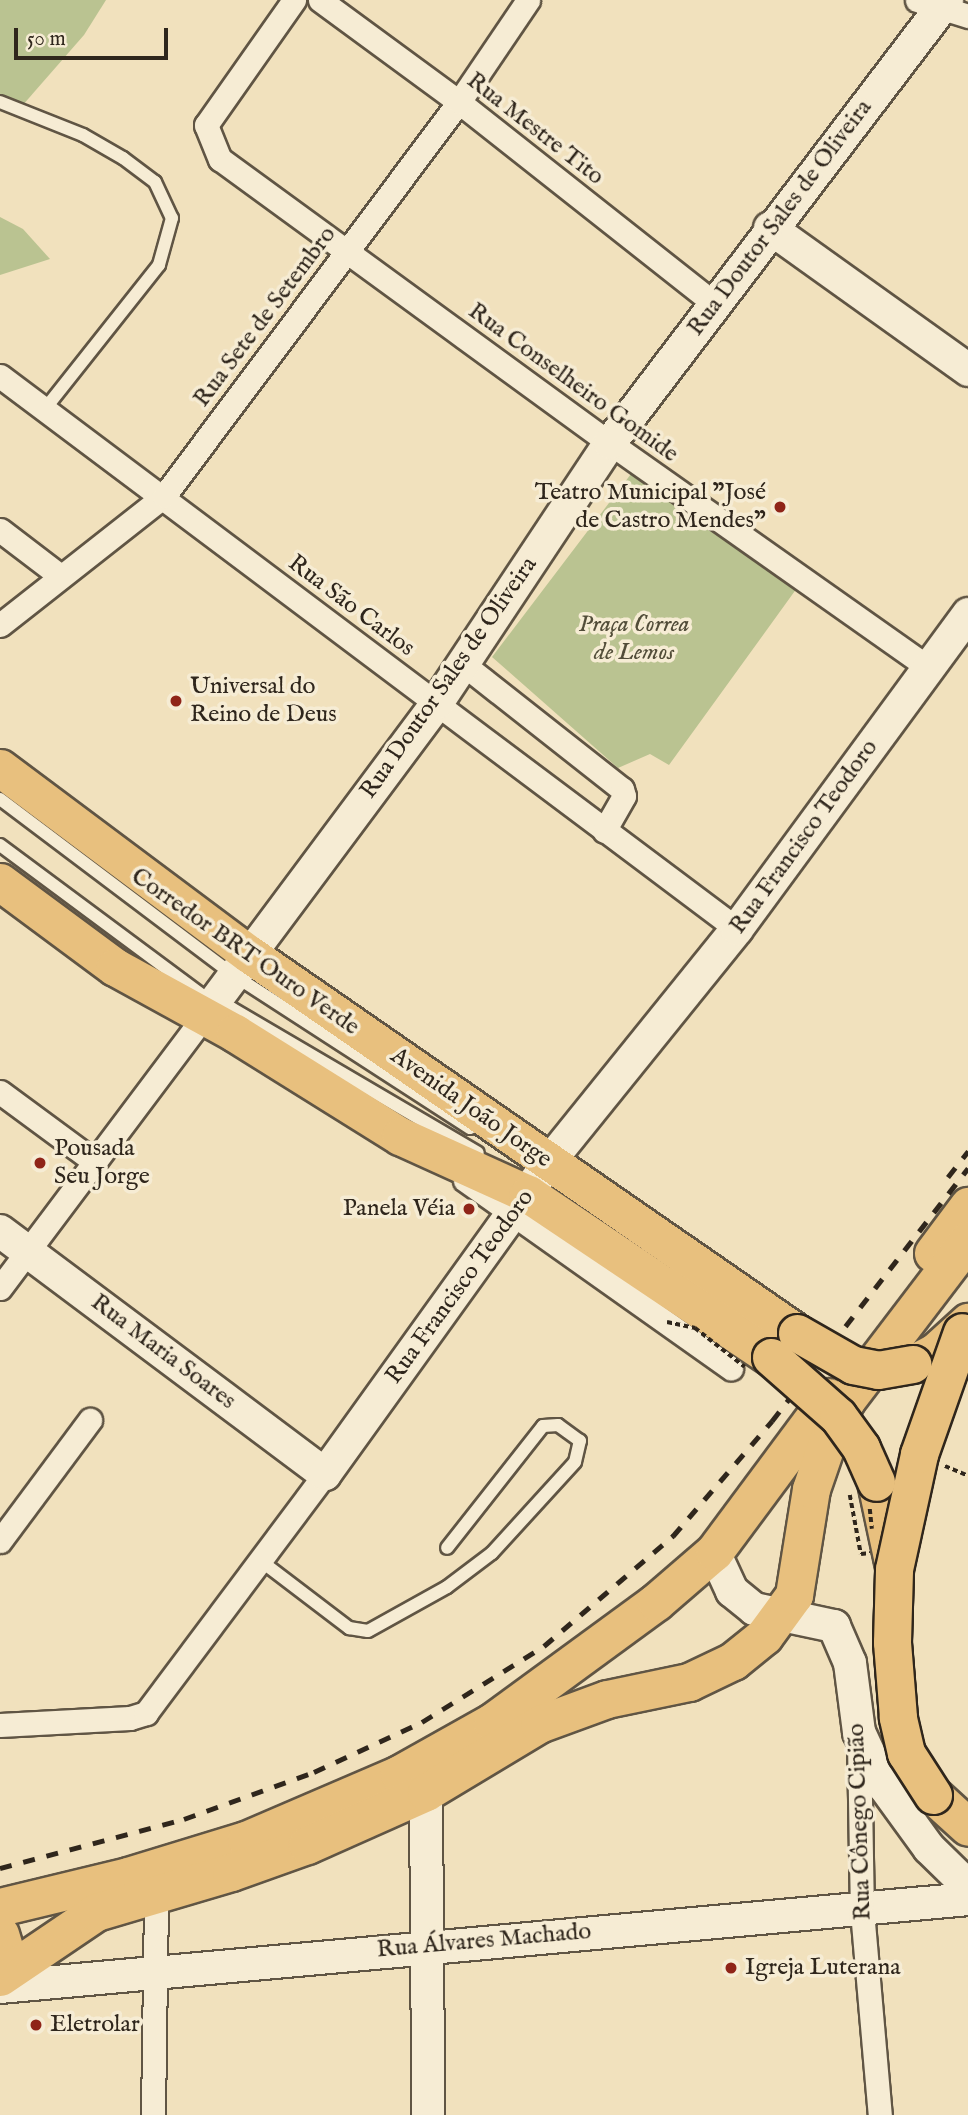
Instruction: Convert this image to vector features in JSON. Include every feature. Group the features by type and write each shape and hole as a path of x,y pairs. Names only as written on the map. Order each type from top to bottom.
{"main road":[{"name":"Avenida João Jorge","path":"0,768 242,965 549,1162 762,1357 838,1416 861,1448 887,1520 885,1560"},
{"name":"Avenida João Jorge","path":"0,882 115,968 221,1015 400,1136 521,1203 762,1357 837,1358 878,1370 912,1364 965,1327"},
{"path":"0,1907 246,1840 399,1774 492,1722 547,1683 656,1602 714,1552 968,1206"},
{"path":"0,1977 96,1912 294,1849 426,1793 539,1724 607,1699 710,1674 748,1649 783,1614 794,1595 805,1515 832,1428 847,1399 968,1240"},
{"path":"965,1327 919,1454 885,1560 898,1717 906,1753 968,1827"},
{"path":"0,1934 6,1954 0,1971"}],"street":[{"name":"Rua Conselheiro Gomide","path":"294,0 206,125 220,159 345,253 929,668"},
{"name":"Rua Mestre Tito","path":"320,0 459,103 715,304"},
{"name":"Rua Sete de Setembro","path":"0,625 60,575 164,496 459,103 528,0"},
{"name":"Rua Doutor Sales de Oliveira","path":"0,1288 95,1162 221,1015 242,965 437,703 610,443 770,228 944,5"},
{"path":"770,228 968,370"},
{"name":"Rua São Carlos","path":"0,376 164,496 737,929"},
{"path":"0,530 60,575"},
{"name":"Rua Francisco Teodoro","path":"0,1725 130,1718 146,1713 325,1474 549,1162 737,929 968,614"},
{"path":"463,664 622,789 624,796 604,831"},
{"path":"0,1092 95,1162"},
{"name":"Avenida João Jorge","path":"521,1203 667,1322 762,1357"},
{"name":"Rua Maria Soares","path":"0,1231 325,1474"},
{"path":"0,1541 90,1420"},
{"name":"Rua Cônego Cipião","path":"714,1552 732,1591 741,1601 754,1609 829,1623 842,1639 859,1732 862,1911 880,2115"},
{"path":"859,1732 896,1806 929,1849 968,1886"},
{"path":"426,1793 424,1945 428,2115"},
{"path":"153,2115 152,1976 156,1894"},
{"name":"Rua Álvares Machado","path":"0,1987 152,1976 424,1945 862,1911 968,1899"}],"lane":[{"path":"0,102 83,135 123,158 155,182 172,218 159,265 45,409"},
{"name":"Corredor BRT Ouro Verde","path":"0,799 242,965 481,1135"},
{"name":"Corredor BRT Ouro Verde","path":"0,845 221,1015 508,1170 521,1203"},
{"path":"504,1149 516,1156 549,1162"},
{"path":"261,1561 349,1628 368,1631 447,1587 492,1553 575,1462 580,1441 558,1425 543,1426 447,1548"}],"path":[{"path":"667,1322 695,1328 762,1357"},
{"path":"850,1491 861,1554 885,1560"},
{"path":"868,1500 874,1538"}],"green space":[{"path":"0,0 106,0 84,35 15,114 0,104"},
{"path":"0,217 23,229 50,259 0,275"},
{"name":"Praça Correa de Lemos","path":"634,470 797,588 669,765 650,754 618,768 492,657"}],"railway":[{"path":"948,1177 968,1151"},
{"path":"0,1868 184,1819 314,1772 422,1722 544,1646 673,1536 772,1421 968,1168"}],"place":[{"name":"Teatro Municipal \"José de Castro Mendes\"","path":"780,507"},
{"name":"Universal do Reino de Deus","path":"176,701"},
{"name":"Pousada Seu Jorge","path":"40,1163"},
{"name":"Panela Véia","path":"469,1209"},
{"name":"Igreja Luterana","path":"731,1968"},
{"name":"Eletrolar","path":"36,2025"}]}
